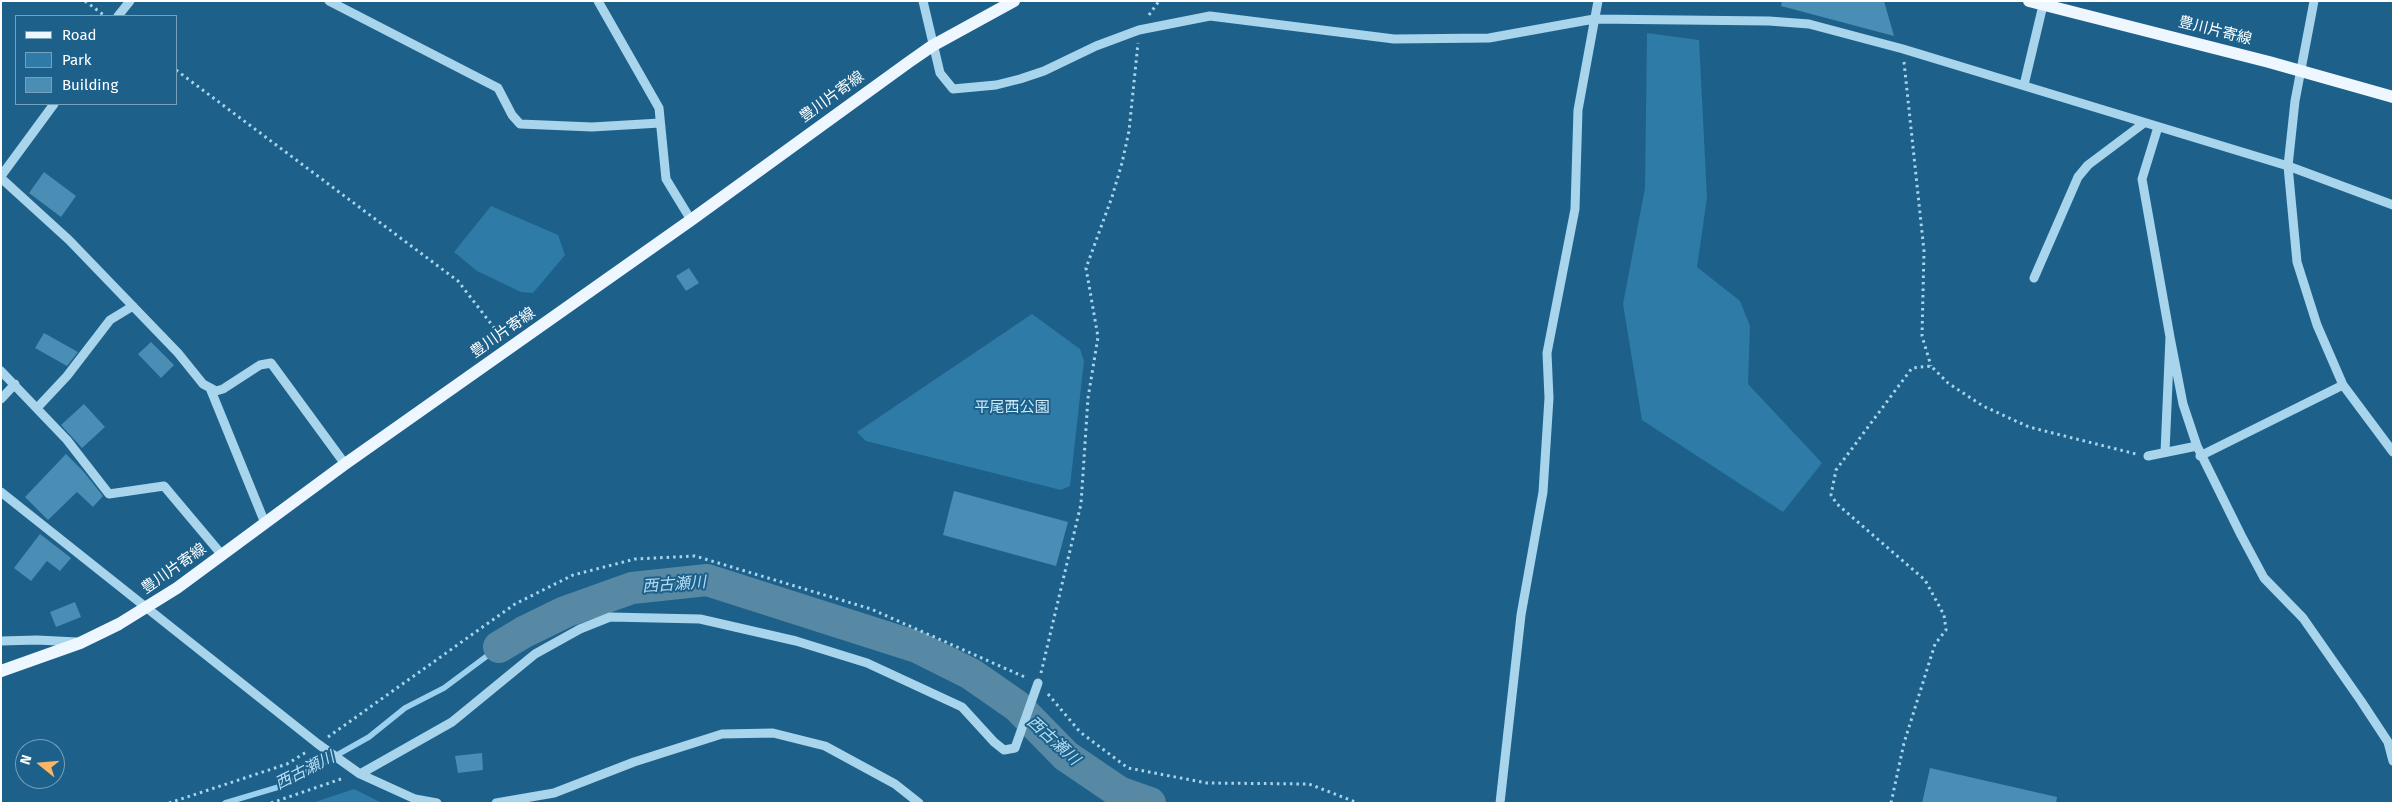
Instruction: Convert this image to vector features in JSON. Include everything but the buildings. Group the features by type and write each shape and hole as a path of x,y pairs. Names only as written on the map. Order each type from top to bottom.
{"main road":[{"name":"豊川片寄線","path":"1,671 80,643 147,607 932,46 1014,1"},
{"name":"豊川片寄線","path":"2029,1 2044,3 2300,70 2393,98"}],"street":[{"path":"119,15 130,1"},
{"path":"329,1 498,88 512,115 520,124 592,128 660,123"},
{"path":"598,1 658,108 666,180 691,220"},
{"path":"923,1 932,46 940,73 953,89 996,85 1020,80 1044,71 1096,46 1139,30 1210,16 1394,39 1489,38 1594,19 1769,21 1809,24 1903,49 2288,166 2393,205"},
{"path":"1500,803 1521,615 1543,492 1550,398 1547,353 1575,209 1578,110 1598,1"},
{"path":"2314,1 2300,70 2288,166 2297,262 2317,325 2343,385 2393,452"},
{"path":"2024,85 2044,3"},
{"path":"53,105 1,177 69,240 178,353 203,384 216,391 223,389 260,365 271,363 345,464"},
{"path":"2034,278 2078,177 2088,165 2144,123"},
{"path":"2158,127 2142,179 2183,404 2200,456 2264,578 2303,618 2388,742 2393,761"},
{"path":"37,408 67,376 110,320 133,306"},
{"path":"2165,452 2170,337"},
{"path":"1,371 67,440 109,494 164,486 222,555"},
{"path":"1,399 15,384"},
{"path":"2200,456 2343,385"},
{"path":"210,388 266,523"},
{"path":"2148,456 2197,446"},
{"path":"1,492 360,774 415,799 437,803"},
{"path":"360,774 452,722 535,654 580,629 610,617 700,619 796,641 867,663 962,707 994,742 1004,750 1015,748 1038,683"},
{"path":"1,642 38,640 80,643"},
{"path":"496,803 554,793 634,762 722,734 773,733 825,746 895,784 919,803"}],"path":[{"path":"85,1 104,15"},
{"path":"1159,1 1139,30 1138,63 1122,163 1112,197 1086,268 1098,337 1088,398 1081,504 1038,683 1080,732 1128,768 1207,783 1310,784 1358,803"},
{"path":"1903,49 1924,252 1922,336 1931,366 1948,383 1983,406 2029,427 2148,456"},
{"path":"178,71 458,281 510,348"},
{"path":"1892,803 1904,743 1921,688 1935,644 1946,630 1944,616 1925,580 1837,504 1831,495 1832,482 1836,470 1912,368 1931,366"},
{"path":"169,803 288,764"},
{"path":"271,803 360,774"}],"green space":[{"path":"1647,33 1699,40 1707,198 1697,267 1740,301 1750,326 1748,384 1822,463 1783,512 1642,420 1623,304 1645,188"},
{"path":"491,206 558,235 565,255 533,293 521,292 477,271 454,252"},
{"name":"平尾西公園","path":"1032,314 1080,349 1084,361 1070,486 1061,490 866,441 857,432"},
{"path":"354,789 382,803 312,803"}],"waterway":[{"name":"西古瀬川","path":"499,647 524,632 565,612 632,588 707,580 917,647 971,674 1017,706 1066,756 1119,792 1150,803"},
{"name":"西古瀬川","path":"225,803 282,786 369,737 405,708 444,688 499,647"}]}
